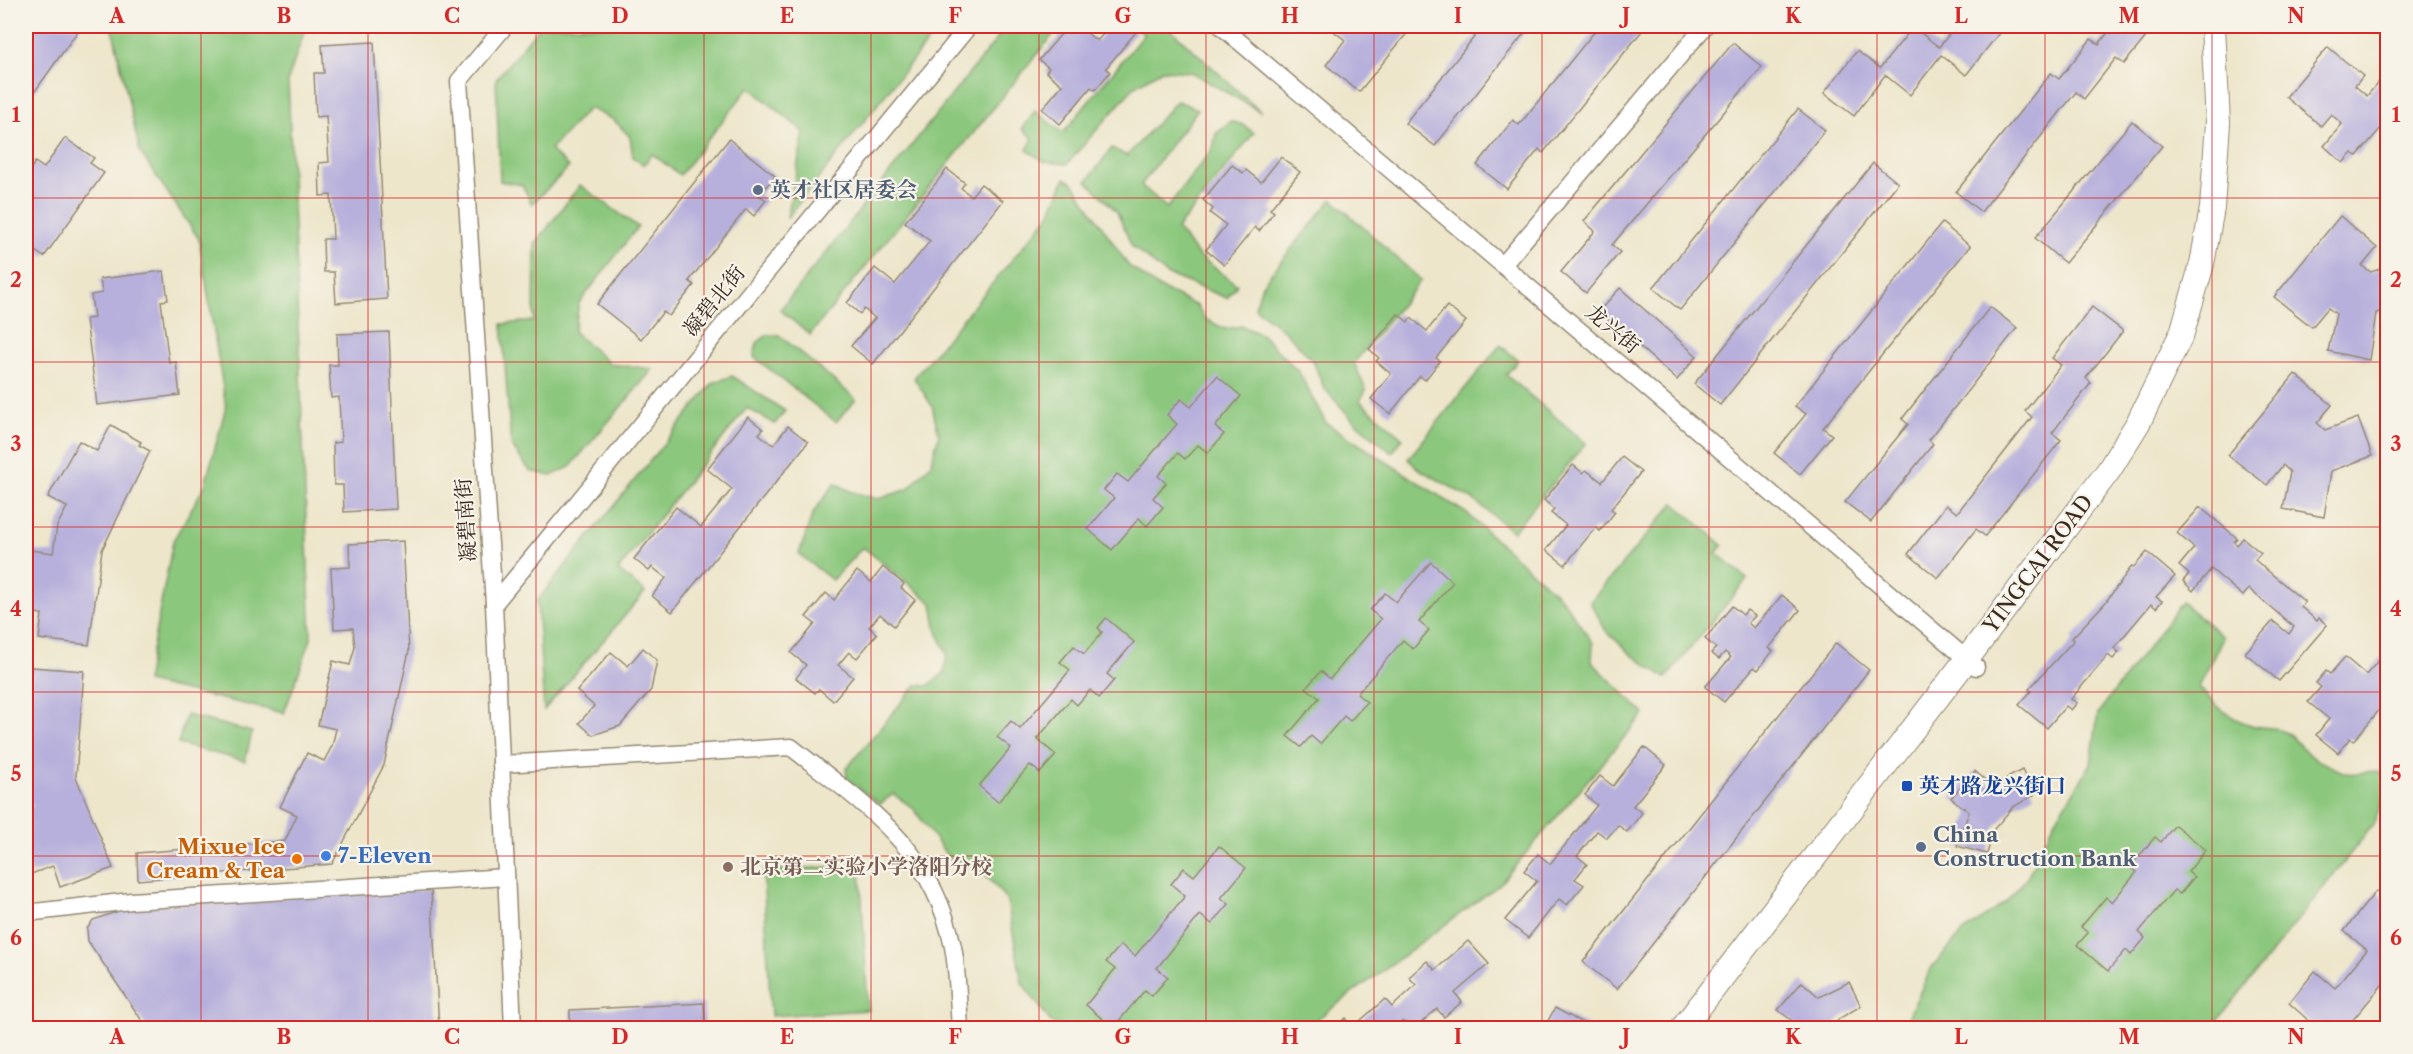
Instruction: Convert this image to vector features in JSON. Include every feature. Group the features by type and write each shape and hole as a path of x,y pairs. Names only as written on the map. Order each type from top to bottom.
{"main road":[{"name":"YINGCAI ROAD","path":"1698,1029 1972,663 2109,470 2138,423 2182,333 2202,264 2212,208 2218,123 2213,26"},
{"name":"YINGCAI ROAD","path":"1683,1029 2121,477 2151,429 2196,337 2216,264 2226,210 2231,129 2226,26"}],"street":[{"name":"凝碧南街","path":"505,26 459,81 494,604 513,1029"},
{"name":"凝碧北街","path":"494,604 969,26"},
{"name":"龙兴街","path":"1221,26 1972,663"},
{"path":"1503,265 1706,26"},
{"path":"501,764 791,747 866,806 901,839 923,869 943,911 953,947 960,1029"},
{"path":"26,913 131,901 506,877"}],"green space":[{"path":"112,26 306,26 288,80 311,639 284,713 146,682 173,541 205,485 226,407 199,239 140,152"},
{"path":"540,26 940,26 787,218 804,132 749,87 680,175 652,154 644,165 633,157 630,137 614,120 589,108 550,150 569,167 532,204 522,185 500,181 496,79"},
{"path":"1007,26 1060,26 810,335 780,310"},
{"path":"1134,26 1167,26 1261,112 1191,72 1162,70 1135,86 1067,164 1045,162 1027,150 1033,138 1022,129 1035,111 1063,133 1144,34"},
{"path":"1177,101 1198,109 1141,185 1167,208 1213,148 1216,134 1231,121 1243,125 1254,133 1177,229 1198,255 1237,285 1227,298 1166,274 1132,246 1117,212 1087,181 1112,148 1127,156"},
{"path":"1065,178 1073,183 1128,265 1156,286 1197,306 1205,319 1225,329 1242,326 1262,335 1298,371 1326,423 1466,513 1562,599 1593,643 1592,662 1644,714 1499,885 1305,1028 1059,1028 1051,1022 1022,983 1007,900 984,873 948,857 913,808 893,794 880,804 847,779 846,769 916,685 928,686 944,673 947,653 937,632 932,603 863,547 832,580 799,554 813,513 835,483 852,492 878,499 908,489 931,464 939,435 932,406 914,378 1050,214"},
{"path":"580,185 638,227 579,303 574,332 610,364 653,369 570,467 551,476 530,471 511,445 502,324 534,321 535,244"},
{"path":"1332,199 1421,280 1354,363 1366,390 1360,401 1403,438 1392,453 1353,420 1324,388 1313,361 1286,332 1255,308 1262,285"},
{"path":"767,335 779,335 856,399 836,422 754,357 757,343"},
{"path":"1500,345 1518,360 1506,375 1586,443 1513,532 1474,500 1417,468 1408,459"},
{"path":"732,376 785,411 775,424 747,408 618,570 645,592 544,710 537,601 713,383"},
{"path":"1674,503 1723,545 1716,553 1747,579 1666,678 1632,655 1606,631 1590,602"},
{"path":"2182,602 2223,637 2199,687 2231,716 2247,724 2276,728 2286,732 2306,752 2325,764 2352,774 2376,771 2385,775 2387,790 2373,825 2212,1028 1903,1028 1932,967 1962,933 2007,901 2026,879 2055,821 2091,764 2098,713"},
{"path":"186,715 252,732 245,761 178,744"},
{"path":"860,865 868,1010 771,1016 763,871"}],"building":[{"path":"26,26 76,26 80,28 26,104"},
{"path":"1068,26 1079,33 1082,29 1097,41 1110,26 1128,26 1136,32 1106,68 1110,72 1095,90 1091,87 1060,124 1042,109 1062,85 1046,72 1049,68 1039,60"},
{"path":"1327,26 1413,26 1359,92 1326,65 1345,40"},
{"path":"1483,26 1530,26 1435,146 1405,123"},
{"path":"1599,26 1646,26 1543,153 1539,149 1507,189 1477,165 1513,120 1519,125"},
{"path":"1956,26 1992,26 2000,32 1966,75 1941,55 1910,95 1885,75 1854,116 1824,93 1857,51 1880,68 1913,27 1939,47"},
{"path":"2113,26 2155,26 2124,64 2116,58 2084,99 2076,92 1981,212 1956,192 2051,73 2059,79 2091,39 2099,44"},
{"path":"374,42 387,299 336,303 334,272 324,272 323,239 333,239 331,195 320,196 319,163 329,162 326,116 316,117 314,73 324,73 322,45"},
{"path":"1733,43 1762,67 1612,245 1620,252 1586,293 1561,272 1595,231 1584,221"},
{"path":"2328,47 2363,76 2355,86 2367,96 2386,73 2388,74 2388,120 2357,156 2352,153 2343,163 2324,146 2342,124 2331,114 2321,126 2286,97"},
{"path":"1798,109 1825,130 1680,310 1653,288"},
{"path":"2132,121 2162,146 2065,263 2035,238"},
{"path":"65,138 94,158 90,163 104,173 44,257 26,245 26,176 35,162 44,168"},
{"path":"729,139 775,176 759,195 766,200 754,216 746,209 689,281 694,285 669,316 663,312 641,339 597,304"},
{"path":"1281,157 1300,172 1270,209 1274,212 1259,231 1255,227 1224,265 1206,250 1226,225 1210,213 1213,209 1203,200 1232,165 1243,173 1246,170 1261,182"},
{"path":"1873,163 1898,183 1720,405 1694,384"},
{"path":"947,169 965,183 961,188 971,196 981,184 1003,201 873,364 851,346 875,318 864,309 860,314 847,303 875,268 895,284 930,241 905,222"},
{"path":"2340,216 2377,248 2362,266 2371,272 2388,266 2388,309 2376,313 2369,360 2328,351 2336,314 2328,308 2312,327 2274,297"},
{"path":"1942,223 1970,246 1823,428 1832,435 1800,474 1774,453 1806,414 1795,406"},
{"path":"164,271 168,300 161,301 169,363 176,362 180,395 97,405 86,319 94,318 91,295 102,293 100,279"},
{"path":"1620,288 1697,356 1677,380 1599,311"},
{"path":"1447,306 1466,321 1436,358 1440,361 1425,380 1420,376 1390,414 1371,399 1391,374 1376,361 1379,358 1369,349 1398,314 1408,322 1411,318 1427,331"},
{"path":"1990,307 2017,328 1929,440 1933,444 1871,522 1845,502 1908,424 1902,419"},
{"path":"2092,307 2123,331 2086,378 2091,383 2052,433 2061,440 1985,536 1976,529 1938,578 1908,554 1946,505 1957,513 2032,417 2025,411 2061,365 2052,358"},
{"path":"389,332 396,509 344,512 343,485 334,485 333,443 341,442 339,397 331,398 329,365 338,365 337,334"},
{"path":"2295,374 2332,405 2317,423 2325,430 2358,418 2372,456 2331,471 2324,517 2283,509 2290,472 2283,465 2267,485 2228,455"},
{"path":"1217,376 1241,396 1215,427 1224,434 1208,453 1198,445 1185,459 1178,453 1158,476 1166,483 1153,498 1163,507 1147,526 1139,518 1112,550 1088,529 1114,498 1104,490 1117,474 1128,482 1177,424 1167,415 1181,399 1191,407"},
{"path":"748,417 763,429 759,434 773,445 788,426 808,442 672,612 652,596 666,578 652,567 649,571 634,559 676,507 701,527 732,489 707,469"},
{"path":"111,425 141,442 139,445 150,451 102,550 89,645 39,639 42,614 26,612 26,582 30,550 53,553 57,526 67,507 48,497 79,441 97,451"},
{"path":"1622,457 1641,472 1611,509 1615,512 1600,531 1596,527 1565,565 1546,550 1566,525 1551,513 1554,509 1544,500 1573,465 1583,473 1586,470 1602,482"},
{"path":"2200,507 2237,538 2234,542 2237,545 2243,538 2261,553 2255,560 2305,602 2301,607 2317,621 2319,618 2327,625 2279,681 2245,653 2273,621 2289,634 2294,627 2249,589 2243,596 2211,569 2193,591 2183,581 2189,574 2179,566 2194,548 2177,533"},
{"path":"403,541 409,651 384,765 332,864 138,880 137,853 285,841 297,815 280,807 307,753 324,761 332,746 336,729 318,725 333,661 350,665 355,647 353,628 334,629 331,568 350,567 349,544"},
{"path":"2147,552 2175,576 2156,597 2162,601 2156,608 2151,604 2114,648 2119,652 2113,659 2108,655 2071,699 2077,703 2071,710 2066,706 2047,728 2019,705 2031,691 2029,689 2105,603 2132,566 2134,567"},
{"path":"1431,562 1453,582 1419,622 1429,630 1413,649 1403,640 1357,694 1367,702 1350,721 1344,716 1320,744 1311,736 1301,747 1287,736 1319,698 1306,688 1321,671 1330,679 1381,619 1370,610 1385,593 1396,602"},
{"path":"883,567 904,584 901,588 915,600 894,626 880,614 869,627 877,634 857,658 849,652 838,665 853,677 833,701 819,689 815,693 796,678 806,665 791,653 815,624 806,617 826,593 834,600 857,571 871,582"},
{"path":"1782,595 1800,610 1769,648 1773,651 1758,670 1754,667 1724,702 1705,687 1731,657 1725,652 1719,659 1711,653 1716,648 1705,639 1732,606 1743,615 1747,610 1755,616 1748,623 1754,628"},
{"path":"1106,618 1134,642 1107,674 1114,680 1099,698 1090,690 1077,705 1071,699 1037,739 1056,755 1040,773 1030,765 998,802 979,786 1011,748 997,737 1011,721 1020,729 1070,670 1060,662 1074,646 1084,654 1102,632 1098,628"},
{"path":"1836,643 1869,670 1617,989 1583,962"},
{"path":"643,648 657,660 651,690 620,726 593,735 579,723 594,706 577,691 611,652 628,666"},
{"path":"2382,656 2388,661 2388,700 2353,741 2350,738 2338,753 2316,735 2329,719 2308,702 2321,687 2316,683 2326,671 2330,674 2345,657 2366,675"},
{"path":"31,667 84,671 76,777 113,868 60,887 53,866 31,874 26,858 26,811 33,808 26,789 26,694 29,694"},
{"path":"1644,747 1666,765 1633,806 1642,813 1627,832 1618,825 1607,838 1597,831 1577,856 1587,864 1575,879 1584,885 1567,905 1559,899 1528,938 1505,920 1537,881 1524,871 1538,854 1550,864 1597,805 1585,795 1600,776 1613,786"},
{"path":"2022,770 2034,795 2013,807 1994,829 1987,854 1957,846 1969,812 1951,798 1975,771 1992,786"},
{"path":"2175,825 2206,850 2188,872 2194,877 2180,894 2174,890 2139,932 2145,938 2131,955 2126,950 2108,971 2077,945 2088,933 2081,927 2106,897 2112,902 2137,872 2130,867 2155,837 2161,842"},
{"path":"1219,846 1246,868 1221,898 1229,904 1212,924 1200,915 1157,968 1168,977 1152,996 1145,990 1113,1028 1086,1005 1115,969 1106,962 1121,945 1135,956 1185,896 1171,884 1184,868 1194,876"},
{"path":"431,889 439,1028 147,1028 88,941 87,929 93,920 130,907"},
{"path":"2376,891 2388,901 2388,978 2346,1028 2303,1028 2309,1021 2289,1003 2315,971 2335,988 2367,950 2344,931"},
{"path":"1468,941 1489,964 1455,993 1462,1002 1444,1017 1437,1009 1415,1028 1410,1028 1403,1021 1394,1028 1334,1028 1346,1018 1353,1027 1385,999 1392,1007 1416,985 1409,977 1427,961 1435,970"},
{"path":"1802,982 1819,997 1849,982 1861,1006 1840,1018 1831,1028 1794,1028 1795,1023 1778,1010"},
{"path":"704,1003 705,1028 570,1028 570,1010"},
{"path":"1555,1008 1592,1028 1544,1028"}],"place":[{"name":"英才社区居委会","path":"758,190"},
{"name":"英才路龙兴街口","path":"1907,786"},
{"name":"China Construction Bank","path":"1921,847"},
{"name":"7-Eleven","path":"326,856"},
{"name":"Mixue Ice Cream & Tea","path":"297,859"},
{"name":"北京第二实验小学洛阳分校","path":"728,867"}]}
